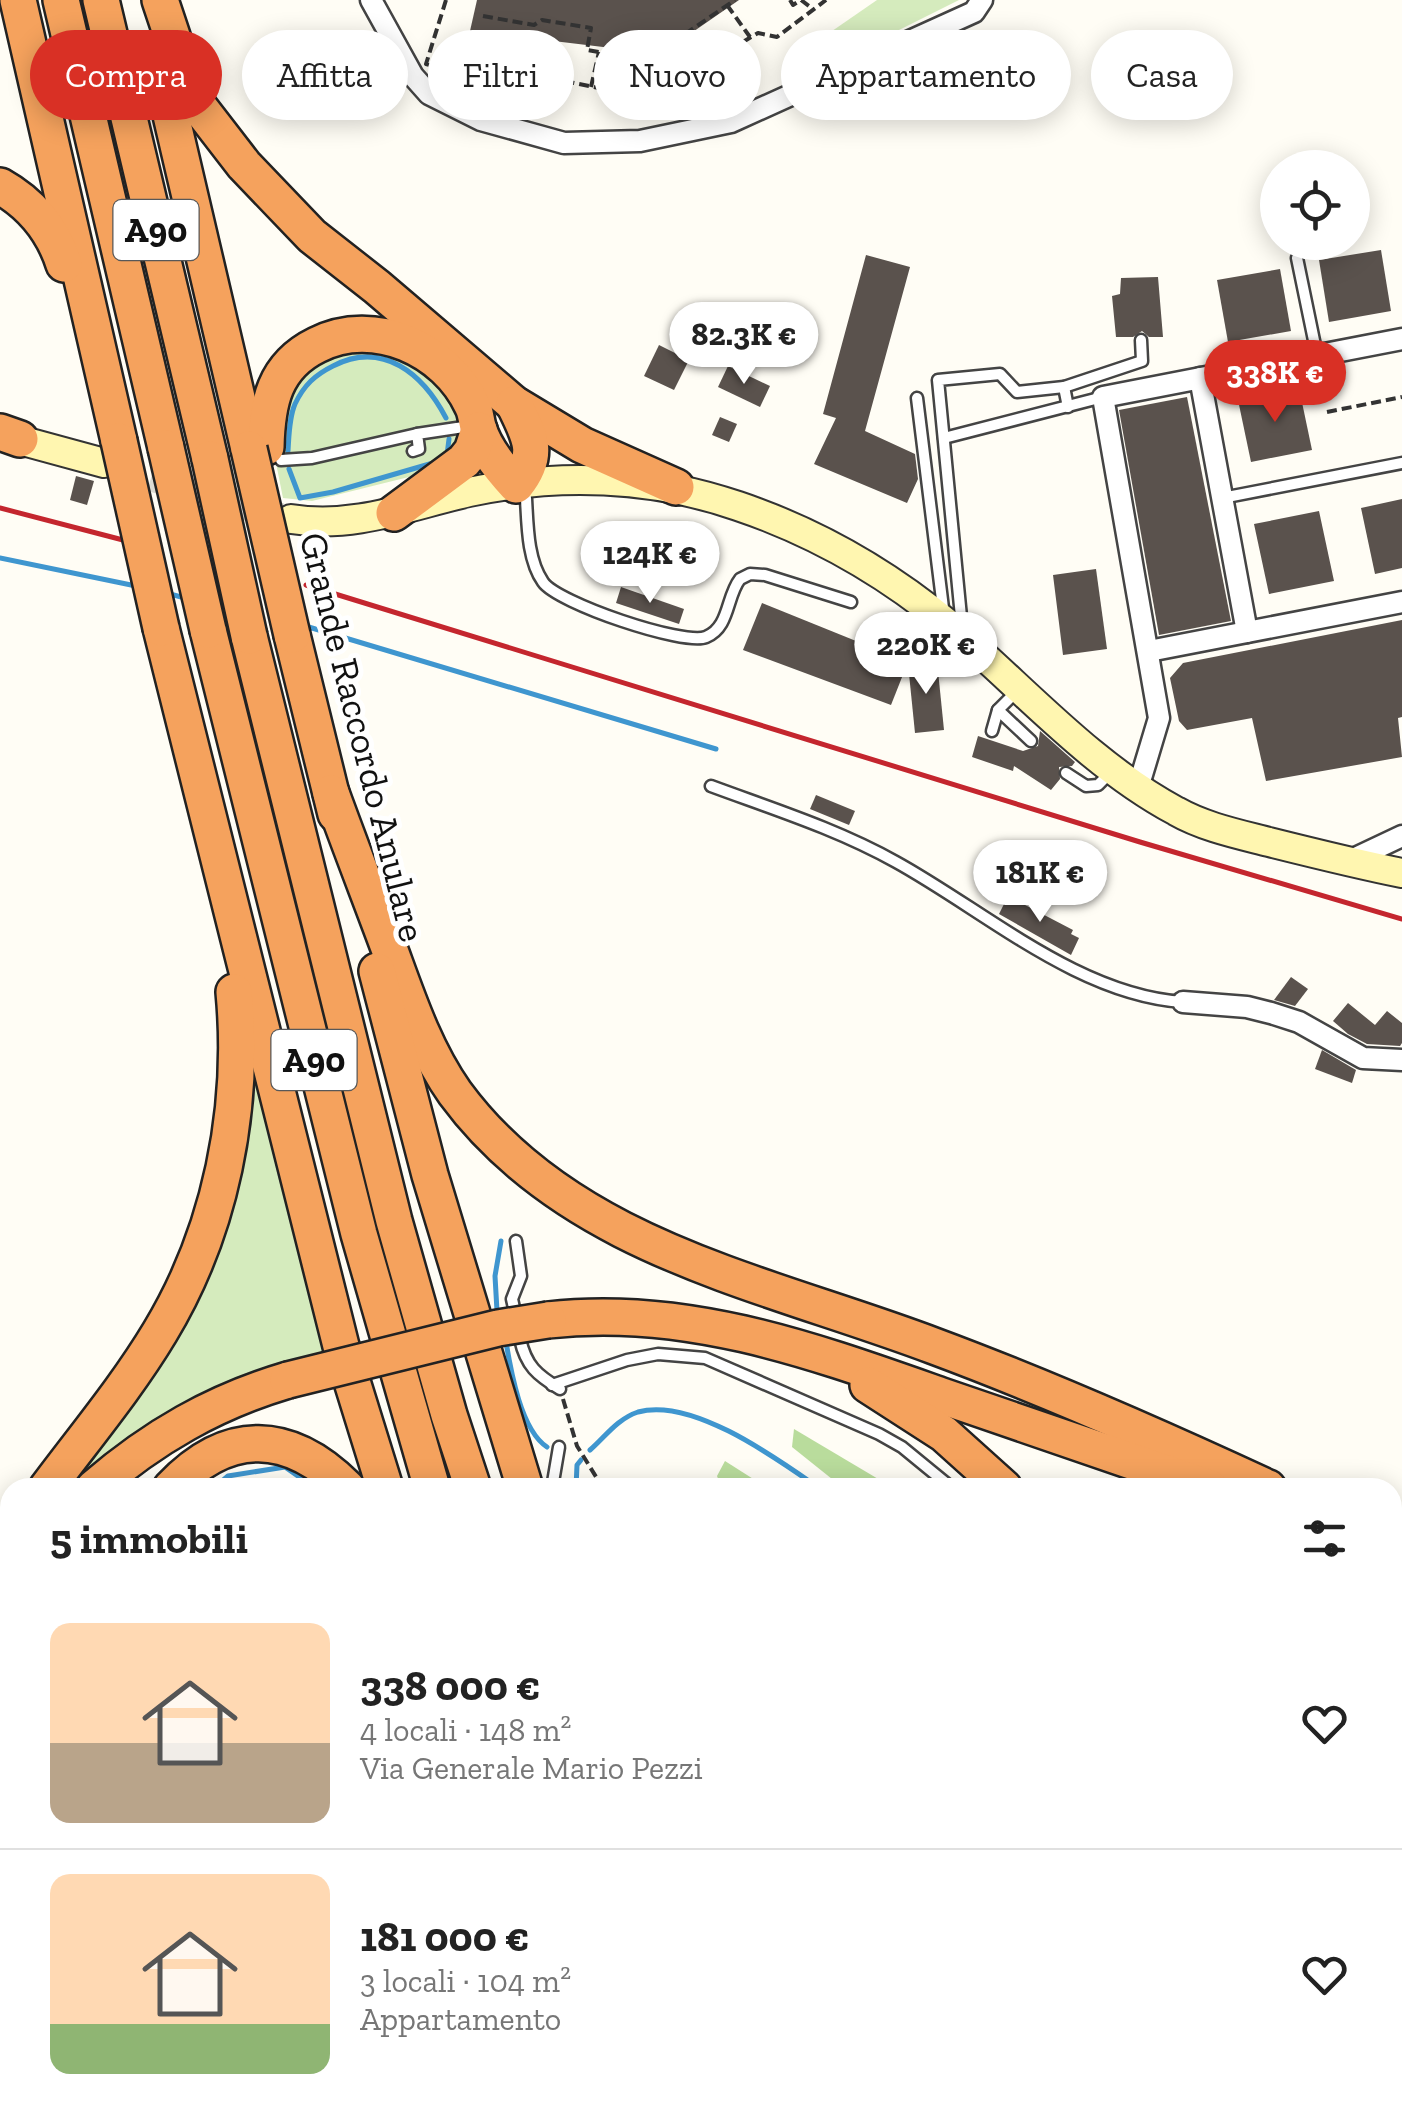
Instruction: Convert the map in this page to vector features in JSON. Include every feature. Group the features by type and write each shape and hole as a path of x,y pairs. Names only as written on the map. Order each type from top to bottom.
{"highway":[{"path":"18,0 107,398 111,452 161,628 341,1346 381,1478"},
{"name":"A90","path":"61,0 208,630 358,1234 429,1478"},
{"name":"A90","path":"101,0 249,636 394,1221 470,1478"},
{"path":"144,0 265,452"},
{"path":"160,0 193,99 244,165 312,236 514,404 582,445 676,488"},
{"path":"0,186 38,216 58,246 107,398"},
{"path":"265,452 269,401 279,378 312,348 346,335 388,336 424,351 458,384 498,465 520,484 532,453 528,433 514,404"},
{"path":"394,513 464,461 478,424"},
{"name":"Grande Raccordo Anulare","path":"265,452 273,556 331,794 430,1174 521,1478"},
{"path":"54,1478 139,1363 178,1300 212,1213 233,1115 238,1051 230,964 175,687"},
{"path":"331,794 410,1003 443,1073 496,1140 555,1190 645,1242 940,1348 1110,1417 1246,1478"},
{"path":"107,1478 180,1424 244,1394 288,1380 482,1332 645,1318 758,1336 858,1366 1181,1478"},
{"path":"758,1336 810,1356 873,1388 954,1443 993,1478"},
{"path":"183,1478 206,1458 256,1443 304,1453 337,1478"}],"main road":[{"path":"7,435 111,452"},
{"path":"291,519 342,522 520,484 602,480 676,488 764,515 863,563 954,630 1138,788 1179,813 1226,831 1402,873"}],"street":[{"path":"371,0 414,76 429,94 481,120 564,142 640,141 731,122 974,12 982,0"},
{"path":"1138,788 1159,718 1103,397 1402,339"},
{"path":"1200,378 1247,632"},
{"path":"1149,652 1402,602"},
{"path":"1347,862 1402,836"},
{"path":"1182,1002 1247,1007 1299,1022 1363,1058 1402,1060"}],"lane":[{"path":"1297,260 1317,356"},
{"path":"954,630 938,380 1000,374 1017,392 1064,387 1142,361 1141,340"},
{"path":"1064,387 1068,407"},
{"path":"944,438 1103,397"},
{"path":"917,398 954,630"},
{"path":"265,452 312,458 441,428 469,428 478,424"},
{"path":"413,450 419,449 417,434"},
{"path":"1222,498 1402,463"},
{"path":"520,484 532,553 541,579 560,597 591,610 682,638 700,639 709,636 723,621 740,579 757,573 851,602"},
{"path":"992,731 998,710 1019,688"},
{"path":"998,710 1031,741"},
{"path":"1066,774 1086,786 1098,785 1114,769"},
{"path":"711,786 866,846 1108,986 1156,1000 1182,1002"},
{"path":"514,1308 512,1299 521,1276 516,1241"},
{"path":"534,1329 525,1361 556,1387 627,1360 658,1354 705,1358 878,1434 902,1447 940,1478"},
{"path":"554,1478 559,1448"}],"path":[{"path":"446,0 426,64 479,79 510,70 594,87"},
{"path":"695,30 735,0"},
{"path":"790,0 793,5 801,0 813,9"},
{"path":"761,33 778,38 826,0"},
{"path":"729,7 745,30"},
{"path":"483,16 534,25 542,20 591,28 587,50 594,52"},
{"path":"591,86 594,74"},
{"path":"1327,412 1402,397"},
{"path":"556,1387 577,1446 596,1478"}],"green space":[{"path":"877,0 959,0 899,30 834,30"},
{"path":"375,339 446,385 466,433 429,472 312,501 283,498 272,443 289,372"},
{"path":"259,1077 329,1351 254,1373 190,1400 132,1436 81,1478 58,1478 132,1379 247,1080"},
{"path":"794,1429 876,1478 831,1478 792,1447"},
{"path":"725,1461 752,1478 718,1478"}],"building":[{"path":"477,0 739,0 696,30 594,30 594,46 574,44 574,30 470,30"},
{"path":"1381,250 1391,311 1329,322 1319,260 1370,260 1370,252"},
{"path":"866,255 910,267 865,431 915,454 918,479 907,503 814,464 836,418 823,414"},
{"path":"1280,269 1291,331 1228,342 1217,280"},
{"path":"1158,277 1163,337 1149,337 1142,331 1133,337 1116,337 1112,296 1120,294 1121,278"},
{"path":"659,345 689,360 674,390 644,376"},
{"path":"728,366 770,386 760,407 718,387"},
{"path":"1299,388 1312,450 1251,462 1238,400"},
{"path":"1187,397 1231,621 1159,635 1119,410"},
{"path":"720,417 737,424 729,442 712,435"},
{"path":"76,476 94,481 87,505 70,500"},
{"path":"1402,499 1402,568 1375,574 1361,508"},
{"path":"1319,511 1334,581 1269,594 1254,524"},
{"path":"1096,569 1107,649 1063,655 1053,575"},
{"path":"621,587 684,609 679,624 616,603"},
{"path":"762,603 908,662 891,705 743,650"},
{"path":"1402,620 1402,717 1398,718 1402,757 1266,781 1252,718 1187,730 1179,721 1170,678 1183,663"},
{"path":"937,661 944,730 915,733 908,664"},
{"path":"1040,731 1075,762 1059,767 1060,779 1051,790 1014,766 1013,771 972,757 978,736 1023,751 1038,746"},
{"path":"816,795 855,811 849,825 810,809"},
{"path":"1008,896 1073,930 1071,934 1079,938 1071,955 999,914"},
{"path":"1291,977 1308,989 1295,1006 1274,1000"},
{"path":"1348,1003 1375,1025 1387,1011 1402,1023 1400,1046 1367,1044 1348,1034 1333,1021"},
{"path":"1322,1050 1356,1070 1352,1083 1315,1069"}],"waterway":[{"path":"288,451 292,415 302,391 321,373 351,359 385,359 400,366 426,388 446,418"},
{"path":"447,455 449,439"},
{"path":"289,469 300,498 433,463"},
{"path":"0,558 136,586"},
{"path":"166,593 189,599"},
{"path":"302,625 716,749"},
{"path":"497,1311 495,1276 501,1241"},
{"path":"506,1342 524,1414 530,1428 547,1447"},
{"path":"590,1450 618,1424 638,1412 683,1413 733,1433 805,1478"},
{"path":"576,1478 581,1460"},
{"path":"226,1478 285,1467 301,1478"}],"tunnel":[{"path":"111,465 280,517"}],"railway":[{"path":"0,508 123,540"},
{"path":"306,585 1402,919"}]}
